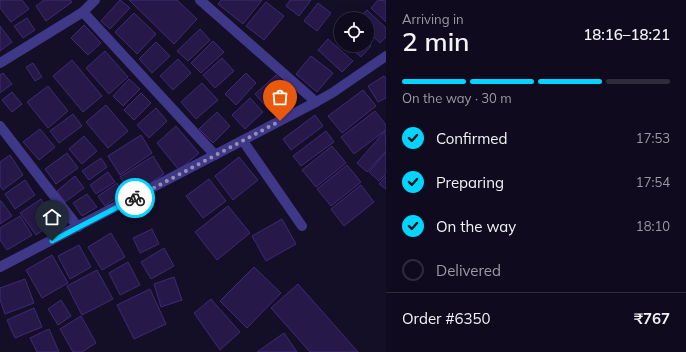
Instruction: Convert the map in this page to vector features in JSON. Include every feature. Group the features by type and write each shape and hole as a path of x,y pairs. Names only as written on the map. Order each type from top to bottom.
{"street":[{"path":"0,63 83,12 95,0"},
{"path":"200,0 316,102"},
{"path":"83,12 215,155"},
{"path":"0,267 78,228 316,102 332,93 386,56"},
{"path":"0,126 78,228"},
{"path":"243,141 302,226"}],"building":[{"path":"0,0 22,0 29,9 11,22 0,8"},
{"path":"44,0 70,0 72,2 46,21 36,6"},
{"path":"120,0 130,8 110,29 101,21"},
{"path":"129,0 177,0 197,19 174,44"},
{"path":"221,0 262,0 243,24 218,4"},
{"path":"290,0 311,0 299,16 286,6"},
{"path":"378,0 386,1 386,22 371,8"},
{"path":"266,2 284,16 264,40 246,26"},
{"path":"318,3 331,13 317,31 304,21"},
{"path":"134,13 156,34 137,54 115,32"},
{"path":"374,17 386,28 386,37 380,43 374,37"},
{"path":"27,18 35,30 23,38 14,26"},
{"path":"84,25 101,43 88,55 71,38"},
{"path":"0,26 12,42 0,51"},
{"path":"200,29 210,40 188,61 177,51"},
{"path":"328,39 334,44 334,52 343,52 353,61 342,72 318,50"},
{"path":"213,41 224,52 201,73 191,63"},
{"path":"156,42 170,56 152,73 139,59"},
{"path":"105,51 128,77 109,94 86,68"},
{"path":"355,52 366,52 361,57"},
{"path":"311,56 333,73 317,92 296,74"},
{"path":"222,58 234,71 215,88 203,75"},
{"path":"178,59 191,73 173,90 160,76"},
{"path":"72,60 102,96 83,112 53,76"},
{"path":"33,63 42,77 35,81 26,67"},
{"path":"3,73 12,84 0,93 0,75"},
{"path":"246,73 256,83 236,105 225,94"},
{"path":"276,75 292,92 271,112 255,94"},
{"path":"384,76 386,78 386,98 378,102 368,86"},
{"path":"129,79 140,89 123,106 113,96"},
{"path":"202,83 218,100 196,119 181,102"},
{"path":"48,86 68,111 48,128 27,102"},
{"path":"363,90 376,106 342,133 328,116"},
{"path":"12,92 22,104 12,112 2,100"},
{"path":"141,93 151,103 134,120 124,110"},
{"path":"250,98 263,112 245,129 232,115"},
{"path":"106,105 128,131 108,148 86,122"},
{"path":"156,108 167,121 149,138 137,125"},
{"path":"375,111 386,125 386,130 354,154 341,137"},
{"path":"217,112 230,126 213,143 199,129"},
{"path":"73,114 82,126 59,143 50,131"},
{"path":"315,115 323,126 291,150 283,139"},
{"path":"176,126 199,153 179,170 157,143"},
{"path":"40,129 55,147 39,160 23,142"},
{"path":"326,131 334,142 301,166 293,156"},
{"path":"385,131 386,151 367,172 357,163"},
{"path":"141,135 152,153 120,175 108,156"},
{"path":"84,136 97,151 82,164 69,149"},
{"path":"332,146 346,163 316,187 302,170"},
{"path":"386,152 386,174 379,181 369,172"},
{"path":"67,153 78,168 56,184 45,169"},
{"path":"10,155 23,175 3,190 0,186 0,162"},
{"path":"153,156 164,174 132,195 120,177"},
{"path":"239,157 258,180 233,200 215,176"},
{"path":"101,158 107,167 89,180 82,171"},
{"path":"347,165 361,182 331,206 317,189"},
{"path":"108,172 115,182 96,194 90,185"},
{"path":"75,176 84,188 65,202 57,191"},
{"path":"386,176 386,189 379,184"},
{"path":"209,179 226,201 203,218 186,196"},
{"path":"25,180 35,195 15,209 5,194"},
{"path":"117,183 123,193 105,206 98,196"},
{"path":"361,185 374,202 344,226 331,209"},
{"path":"87,194 97,207 82,216 73,203"},
{"path":"41,199 56,221 36,235 20,213"},
{"path":"0,201 12,216 0,224"},
{"path":"228,206 250,233 217,260 195,232"},
{"path":"20,216 32,235 7,250 0,240 0,228"},
{"path":"282,219 296,244 266,261 252,236"},
{"path":"152,229 159,244 140,253 133,238"},
{"path":"111,233 125,257 102,270 88,247"},
{"path":"79,245 91,267 70,279 58,256"},
{"path":"164,248 174,266 151,279 141,262"},
{"path":"52,255 68,283 42,298 26,270"},
{"path":"128,262 140,285 120,295 109,273"},
{"path":"254,267 281,293 247,328 220,301"},
{"path":"97,270 113,299 82,315 67,286"},
{"path":"174,277 182,300 161,307 154,284"},
{"path":"25,279 34,303 5,314 0,300 0,288"},
{"path":"298,284 358,352 310,352 271,308"},
{"path":"150,289 166,324 134,339 117,305"},
{"path":"211,299 240,332 220,350 194,313"},
{"path":"61,300 71,316 58,325 48,309"},
{"path":"34,308 42,327 15,338 7,320"},
{"path":"81,316 96,343 82,352 73,352 60,329"},
{"path":"49,329 59,352 37,352 30,338"},
{"path":"284,333 297,352 257,352"}],"way so far":[{"path":"135,198 280,121"}],"route":[{"path":"52,241 135,198"}]}
